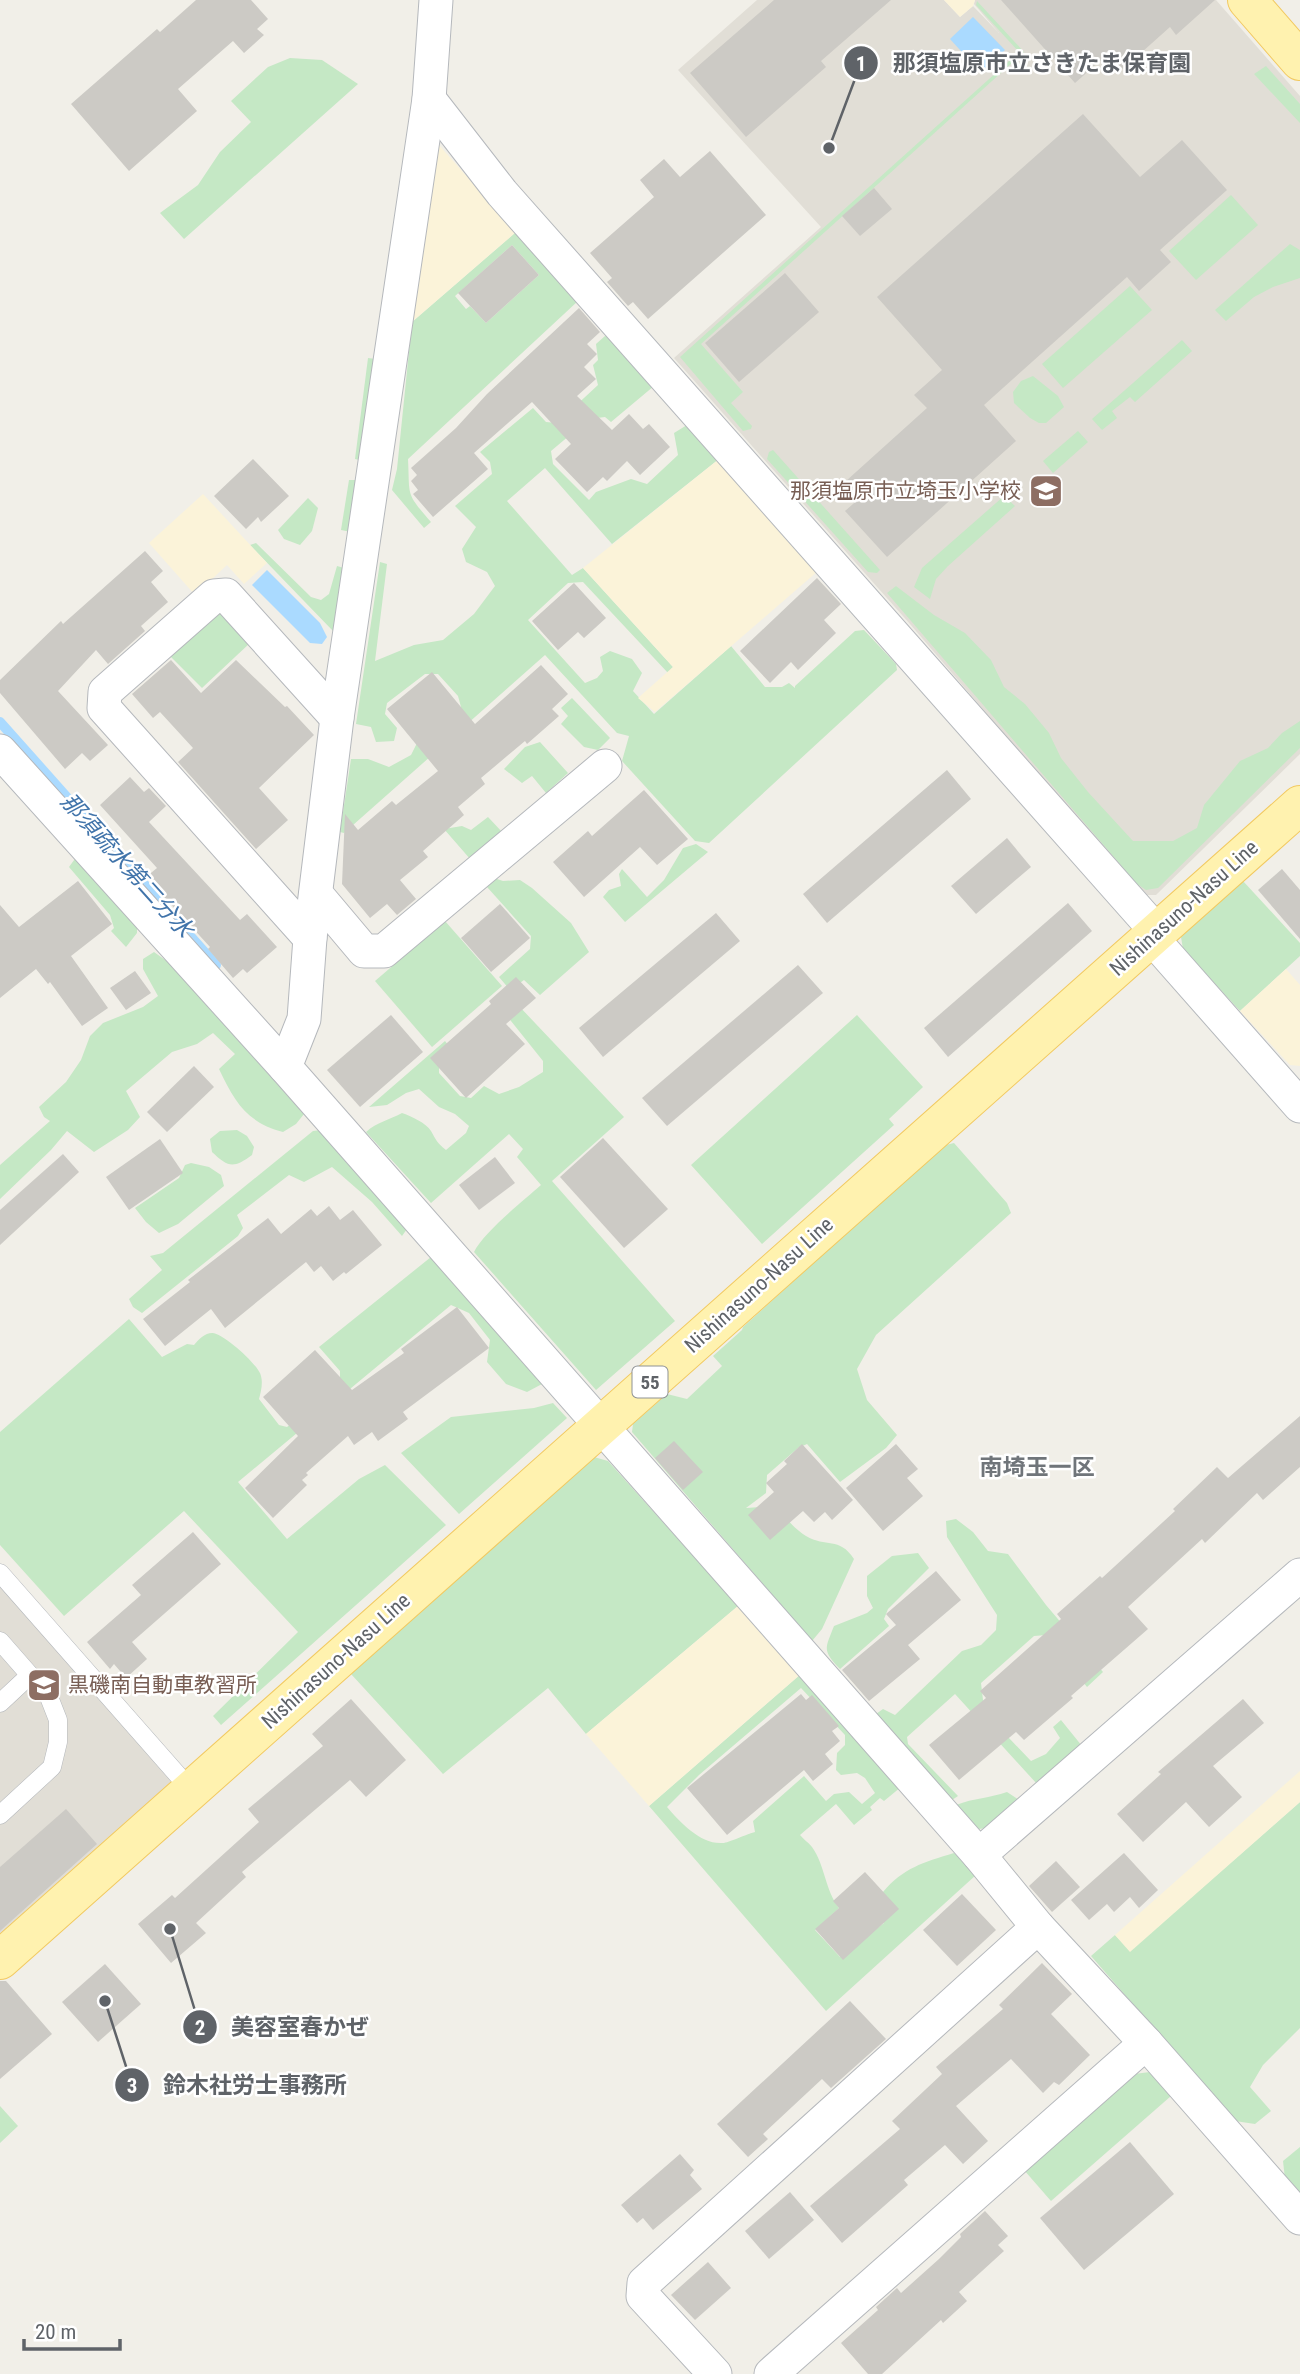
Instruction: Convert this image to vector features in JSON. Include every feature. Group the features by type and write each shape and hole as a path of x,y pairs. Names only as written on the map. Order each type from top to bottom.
{"main road":[{"path":"1247,0 1300,61"},
{"name":"Nishinasuno-Nasu Line","path":"0,1960 1300,805"}],"street":[{"path":"285,1067 304,1019 310,938 337,718 429,99 436,0"},
{"path":"429,99 502,193 1300,1104"},
{"path":"310,938 104,708 105,692 214,596 226,595 337,718"},
{"path":"0,751 285,1067 979,1855 1038,1927 1146,2043 1300,2218"},
{"path":"316,894 363,951 384,951 605,766"},
{"path":"979,1855 1300,1575"},
{"path":"715,2374 643,2296 644,2283 1038,1927"},
{"path":"771,2374 1146,2043"}],"lane":[{"path":"0,1573 191,1790"},
{"path":"0,1641 49,1697 58,1720 58,1742 52,1767 3,1805"},
{"path":"0,1703 30,1675"}],"shaded area":[{"name":"那須塩原市立埼玉小学校","path":"757,0 944,0 960,17 973,6 999,33 974,4 975,0 1216,0 1300,96 1300,754 1156,895 1142,895 910,624 674,358 821,227 678,70"},
{"name":"黒磯南自動車教習所","path":"0,1586 175,1784 0,1939"}],"green space":[{"path":"977,1 1024,52 701,344 743,392 731,403 752,426 751,429 743,431 680,357 1019,52 976,5"},
{"path":"290,58 322,60 358,84 184,239 160,213 198,185 220,152 251,122 231,101 268,67"},
{"path":"1266,66 1300,104 1300,123 1254,74"},
{"path":"1231,195 1258,225 1196,280 1169,251"},
{"path":"516,232 578,301 408,459 410,494 431,522 424,528 392,490 397,469 412,322","holes":["512,245 539,275 486,323 470,306 466,309 455,296"]},
{"path":"1290,244 1300,250 1300,278 1254,297 1226,321 1215,310"},
{"path":"1130,286 1152,310 1063,388 1042,364"},
{"path":"605,336 610,337 654,386 611,422 605,417 589,419 551,451 553,464 589,500 596,492 631,479 647,484 678,455 674,433 687,425 719,459 612,544 545,468 507,501 572,575 583,568 673,667 668,673 583,582 568,583 528,620 585,683 597,678 603,671 600,657 610,651 632,659 642,673 633,691 654,714 731,646 765,687 782,687 789,683 795,688 855,631 864,630 896,664 897,670 709,843 695,841 622,761 629,736 617,733 545,655 344,833 340,832 351,759 368,759 389,767 411,755 418,741 461,707 458,696 438,674 425,674 387,703 385,714 397,728 394,741 376,742 371,727 356,724 380,562 387,564 375,661 414,645 443,640 474,614 495,586 487,572 466,562 462,549 476,527 455,506 492,474 490,462 480,452 533,408 546,422 557,423 598,385 593,365 598,360 596,344"},
{"path":"1182,340 1192,351 1135,402 1130,397 1112,411 1117,418 1102,430 1092,419"},
{"path":"368,358 376,359 364,461 355,459"},
{"path":"1033,376 1058,396 1064,407 1046,423 1030,418 1014,403 1013,392 1021,381"},
{"path":"1078,431 1088,442 1053,473 1043,461"},
{"path":"773,450 880,570 877,573 868,572 767,459 769,452"},
{"path":"349,480 359,480 351,532 341,530"},
{"path":"1004,496 1015,506 936,579 930,599 914,587 922,568"},
{"path":"308,498 318,508 312,531 300,545 284,539 278,530"},
{"path":"256,543 311,597 321,600 329,594 337,566 344,568 333,631 250,545"},
{"path":"896,586 934,615 965,633 991,660 1004,687 1025,704 1049,733 1061,758 1133,841 1173,841 1197,828 1204,805 1240,761 1268,748 1282,733 1300,721 1300,748 1158,888 1146,890 1137,884 887,593"},
{"path":"216,612 228,615 251,642 202,688 170,656"},
{"path":"572,698 610,738 598,750 584,747 561,724 568,716 561,708"},
{"path":"540,742 568,773 546,793 532,776 522,783 504,769 525,747"},
{"path":"488,817 503,833 471,860 444,829 462,826 471,830"},
{"path":"696,844 708,852 625,922 603,897 609,890 621,886 619,874 622,869 647,897 664,880 683,848"},
{"path":"77,856 137,925 137,933 126,947 111,931 114,928 110,915 69,867"},
{"path":"494,878 503,881 520,880 532,888 571,923 589,952 540,995 524,980 510,990 499,977 530,949 531,936 487,887"},
{"path":"1243,881 1300,943 1300,956 1240,1011 1183,949 1181,937"},
{"path":"445,921 502,986 432,1047 375,981"},
{"path":"154,952 168,962 304,1114 296,1124 283,1132 260,1123 243,1109 219,1069 235,1054 213,1033 197,1044 172,1052 126,1091 140,1117 128,1130 94,1152 67,1131 0,1199 0,1165 50,1121 44,1117 39,1107 66,1082 81,1060 90,1036 103,1023 143,1007 158,996 143,969 143,959"},
{"path":"518,1005 624,1117 552,1181 675,1321 596,1390 474,1252 495,1226 541,1185 517,1157 523,1149 509,1134 431,1203 366,1132 402,1113 426,1125 446,1150 466,1133 469,1126 455,1114 439,1107 419,1089 406,1093 387,1105 369,1107 445,1041 452,1050 439,1062 439,1073 460,1096 471,1098 484,1086 499,1094 519,1087 543,1072 543,1061 507,1016"},
{"path":"857,1015 923,1087 889,1119 894,1125 762,1244 691,1165"},
{"path":"237,1130 247,1136 254,1147 252,1155 240,1163 231,1164 222,1161 212,1152 210,1139 220,1131"},
{"path":"321,1130 407,1229 402,1236 372,1202 332,1167 304,1182 289,1175 237,1215 243,1228 238,1236 142,1313 133,1307 129,1299 162,1270 150,1256 163,1253 313,1131"},
{"path":"954,1143 1007,1203 1011,1213 876,1335 857,1369 867,1400 897,1435 886,1448 840,1482 807,1444 798,1448 767,1475 766,1493 746,1508 773,1506 806,1536 843,1547 854,1559 822,1629 812,1641 632,1432 633,1424 667,1394 687,1399 722,1366 713,1356 743,1327 942,1146"},
{"path":"191,1163 209,1167 221,1175 224,1186 178,1224 159,1233 135,1208 179,1178 185,1165"},
{"path":"431,1257 542,1384 527,1392 506,1384 487,1362 490,1340 469,1313 451,1305 238,1482 287,1539 359,1479 385,1465 446,1525 221,1725 213,1716 298,1632 184,1511 64,1616 0,1545 0,1432 129,1319 162,1357 187,1344 194,1345 207,1334 217,1334 224,1338 259,1371 262,1382 259,1399 279,1425 287,1427 340,1382 340,1371 319,1347"},
{"path":"553,1403 567,1418 459,1514 401,1453 451,1417 534,1408"},
{"path":"594,1457 608,1461 738,1606 586,1734 548,1688 443,1774 351,1674"},
{"path":"956,1519 973,1532 988,1551 1008,1554 1046,1605 1103,1672 1087,1687 1046,1635 1034,1636 981,1683 989,1717 1031,1761 1046,1754 1060,1738 1053,1727 1061,1720 1082,1746 1037,1784 955,1694 907,1737 908,1744 958,1796 952,1800 876,1714 883,1709 895,1715 962,1651 981,1645 996,1630 997,1615 947,1537 946,1521"},
{"path":"918,1553 929,1568 888,1609 884,1619 889,1626 840,1669 828,1653 829,1640 834,1626 873,1608 867,1596 867,1576 892,1556"},
{"path":"802,1673 901,1787 884,1801 880,1798 870,1807 872,1810 854,1825 836,1804 800,1835 816,1854 839,1908 815,1930 840,1957 884,1923 883,1892 906,1871 954,1853 976,1875 826,2011 649,1806","holes":["801,1688 845,1735 845,1745 837,1753 836,1770 841,1775 857,1773 865,1778 875,1793 862,1804 849,1792 834,1794 826,1801 804,1776 753,1821 755,1832 723,1843 715,1843 699,1836 667,1807 699,1775"]},
{"path":"1007,1792 1019,1800 986,1828 979,1829 956,1805 994,1796"},
{"path":"1300,1802 1300,2028 1263,2065 1250,2087 1271,2111 1255,2124 1235,2121 1091,1956 1115,1935 1130,1951"},
{"path":"1150,2072 1171,2096 1051,2201 1024,2170 1134,2074"},
{"path":"0,2106 18,2126 0,2143"},
{"path":"1300,2147 1300,2196 1285,2179 1283,2161"}],"sand":[{"path":"944,0 975,0 973,6 960,17"},
{"path":"439,145 516,232 412,322 434,150"},
{"path":"719,459 818,571 655,712 638,698 673,667 583,568"},
{"path":"203,494 267,563 244,584 227,565 195,595 149,543"},
{"path":"1286,969 1300,985 1300,1066 1290,1065 1240,1011"},
{"path":"738,1606 802,1673 649,1806 586,1734"},
{"path":"1300,1771 1300,1802 1130,1952 1115,1935"}],"water":[{"path":"973,17 1005,50 981,73 950,39"},
{"path":"267,570 320,623 327,637 322,644 310,643 252,585"}],"building":[{"path":"196,0 251,0 268,19 257,29 264,35 244,53 233,41 178,89 197,111 129,171 71,104 157,29 160,32"},
{"path":"774,0 891,0 821,61 826,67 746,137 690,73"},
{"path":"1001,0 1215,0 1176,35 1170,27 1123,69 1108,54 1075,83"},
{"path":"1083,114 1140,177 1182,140 1227,190 1160,250 1171,262 1139,291 1127,277 984,405 1016,441 887,557 845,511 861,497 846,481 927,408 914,395 942,370 877,297"},
{"path":"710,151 766,215 648,319 633,302 628,306 607,282 612,278 590,253 654,197 640,180 664,159 680,177"},
{"path":"874,188 892,209 860,236 842,216"},
{"path":"512,245 539,275 486,323 458,293"},
{"path":"785,273 819,312 739,382 705,343"},
{"path":"579,308 600,332 587,344 597,354 584,367 596,379 577,396 612,430 629,414 643,429 649,424 670,447 640,475 627,461 607,481 603,477 587,492 555,459 571,444 532,402 474,453 488,469 433,517 413,494 418,490 411,481 417,475 411,468"},
{"path":"253,459 289,496 261,522 258,517 246,529 214,496"},
{"path":"145,551 163,571 151,582 168,602 141,626 145,631 108,664 96,650 58,691 108,745 90,761 82,753 65,769 0,693 0,680 61,621 63,624"},
{"path":"817,578 841,604 824,620 836,633 798,670 791,662 770,683 740,651"},
{"path":"574,583 606,618 584,638 578,632 558,650 532,621"},
{"path":"171,660 201,693 236,660 287,706 314,735 259,788 288,820 256,849 178,762 193,748 160,712 153,718 132,694"},
{"path":"541,665 568,694 552,709 559,716 481,778 485,784 458,807 464,815 423,851 428,857 400,880 416,899 397,915 387,904 370,918 342,884 345,814 358,830 392,801 396,805 438,771 387,709 432,672 475,724"},
{"path":"947,770 971,799 827,923 803,894"},
{"path":"130,777 144,792 149,788 166,806 149,822 240,920 247,914 277,947 247,973 243,969 233,978 208,949 210,947 146,877 157,868 100,805"},
{"path":"644,790 688,839 657,865 640,847 584,897 553,862 588,831 592,836"},
{"path":"1007,838 1031,867 976,914 951,886"},
{"path":"1282,869 1300,890 1300,939 1258,890"},
{"path":"78,881 112,924 71,956 108,1008 82,1026 50,982 48,984 36,969 0,998 0,905 19,927"},
{"path":"1068,903 1092,931 948,1057 924,1028"},
{"path":"500,904 530,938 491,972 461,938"},
{"path":"716,913 740,941 603,1057 579,1028"},
{"path":"798,965 823,993 667,1126 642,1098"},
{"path":"135,971 151,993 126,1010 110,988"},
{"path":"516,977 536,998 506,1024 525,1044 466,1098 430,1058 491,1004 489,1001"},
{"path":"391,1015 423,1052 360,1107 327,1070"},
{"path":"194,1066 214,1087 167,1132 147,1112"},
{"path":"603,1138 668,1209 624,1248 560,1177"},
{"path":"160,1139 183,1173 129,1210 106,1177"},
{"path":"63,1154 79,1172 0,1245 0,1210"},
{"path":"495,1157 515,1183 479,1210 459,1185"},
{"path":"329,1206 340,1220 353,1210 382,1245 346,1274 344,1272 333,1281 321,1266 314,1272 306,1262 225,1328 211,1309 165,1346 143,1319 268,1218 281,1234 311,1209 317,1216"},
{"path":"457,1307 489,1348 403,1412 408,1419 378,1441 372,1432 354,1445 348,1436 306,1473 308,1475 302,1480 307,1485 273,1518 245,1488 298,1436 263,1397 315,1350 352,1390 404,1353 401,1349"},
{"path":"1300,1416 1300,1467 1263,1500 1257,1493 1205,1543 1202,1539 1128,1607 1148,1629 1071,1696 1073,1698 1024,1740 1016,1732 959,1780 929,1745 986,1698 980,1691 1061,1619 1057,1614 1100,1576 1102,1578 1175,1511 1173,1509 1217,1467 1228,1478"},
{"path":"674,1441 703,1472 683,1490 655,1458"},
{"path":"802,1444 853,1500 832,1520 825,1512 814,1522 803,1511 770,1540 748,1515 774,1492 766,1483 787,1464 784,1461"},
{"path":"896,1444 918,1469 907,1478 923,1496 883,1531 846,1488"},
{"path":"193,1532 221,1564 132,1642 147,1659 126,1678 114,1664 110,1669 87,1642 141,1595 132,1585"},
{"path":"936,1571 961,1600 908,1645 920,1659 869,1701 842,1670 896,1625 886,1614"},
{"path":"801,1694 806,1700 812,1695 839,1726 832,1731 840,1741 825,1754 833,1764 813,1781 804,1770 727,1835 687,1788"},
{"path":"351,1699 406,1760 366,1797 350,1780 242,1872 246,1877 196,1923 206,1933 171,1963 138,1924 172,1895 175,1898 259,1822 248,1809 323,1746 312,1734"},
{"path":"1243,1699 1264,1723 1213,1766 1242,1797 1209,1827 1186,1802 1143,1842 1117,1814 1161,1774 1158,1772"},
{"path":"66,1809 97,1844 0,1931 0,1867"},
{"path":"1124,1853 1158,1890 1139,1908 1130,1897 1114,1912 1107,1904 1089,1920 1071,1900"},
{"path":"1056,1861 1080,1887 1052,1912 1029,1886"},
{"path":"865,1872 899,1909 843,1960 815,1929 839,1908 833,1901"},
{"path":"962,1894 996,1930 957,1966 923,1930"},
{"path":"1042,1963 1072,1994 1051,2014 1090,2055 1059,2085 1054,2082 1043,2093 1011,2059 956,2106 988,2141 963,2164 945,2145 904,2180 908,2185 842,2243 810,2206 900,2129 892,2121 942,2074 936,2067 1003,2009 999,2005"},
{"path":"105,1964 141,2004 98,2042 62,2002"},
{"path":"0,1981 6,1981 52,2034 0,2079"},
{"path":"850,2001 886,2039 831,2088 822,2079 763,2134 768,2139 748,2157 717,2124"},
{"path":"1130,2142 1174,2194 1084,2270 1040,2218"},
{"path":"680,2154 694,2170 690,2175 702,2189 653,2230 643,2218 637,2223 621,2205"},
{"path":"790,2192 814,2220 769,2259 745,2231"},
{"path":"985,2211 1008,2236 998,2245 1004,2251 959,2292 967,2301 943,2323 941,2320 882,2374 868,2374 841,2343 878,2310 876,2307 897,2288 901,2293 939,2259 961,2237 960,2234"},
{"path":"708,2262 731,2288 695,2320 671,2295"}],"waterway":[{"name":"那須疏水第二分水","path":"0,722 216,965"}],"place":[{"name":"那須塩原市立さきたま保育園","path":"829,148"},
{"name":"那須塩原市立埼玉小学校","path":"1046,491"},
{"name":"黒磯南自動車教習所","path":"44,1685"},
{"name":"美容室春かぜ","path":"170,1929"},
{"name":"鈴木社労士事務所","path":"105,2001"}],"district":[{"name":"南埼玉一区","path":"1037,1467"}]}
